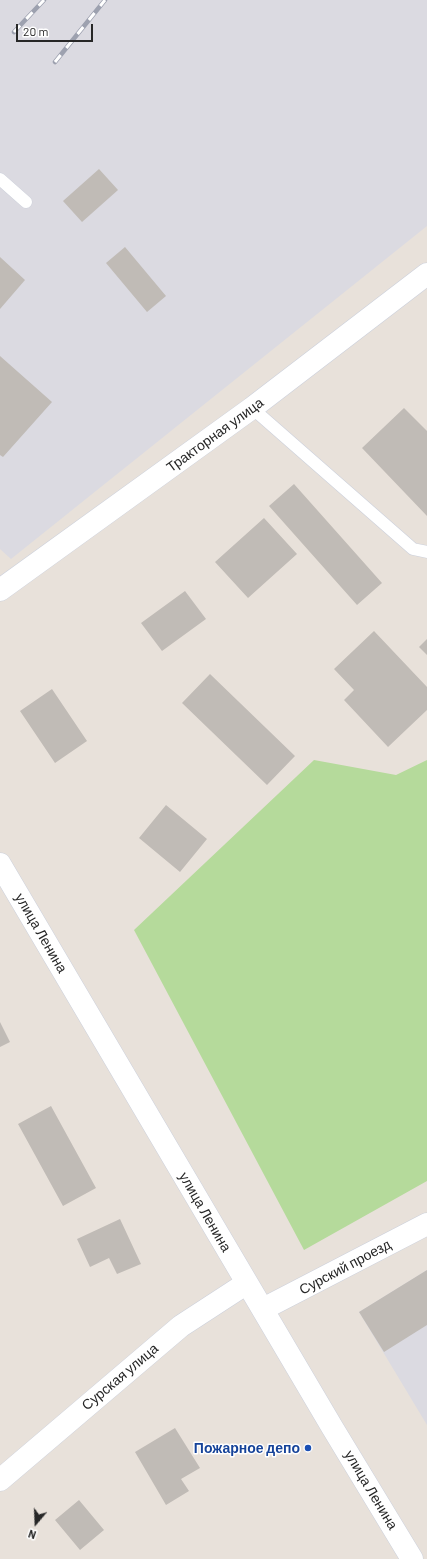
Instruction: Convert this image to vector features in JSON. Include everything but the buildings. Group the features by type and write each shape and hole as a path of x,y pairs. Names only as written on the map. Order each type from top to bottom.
{"street":[{"name":"Тракторная улица","path":"0,590 252,408 427,274"},
{"name":"улица Ленина","path":"0,864 332,1428 412,1559"},
{"name":"Сурский проезд","path":"263,1309 427,1224"},
{"name":"Сурская улица","path":"0,1480 181,1326 247,1283"}],"lane":[{"path":"0,179 26,202"},
{"path":"252,408 413,549 427,552"}],"shaded area":[{"path":"0,0 427,0 427,226 11,559 0,549"},
{"path":"427,1270 427,1425 359,1312"}],"green space":[{"path":"314,760 396,775 427,760 427,1181 304,1250 134,930"}],"railway":[{"path":"14,32 44,0"},
{"path":"55,62 105,0"}],"place":[{"name":"Пожарное депо","path":"308,1448"}]}
